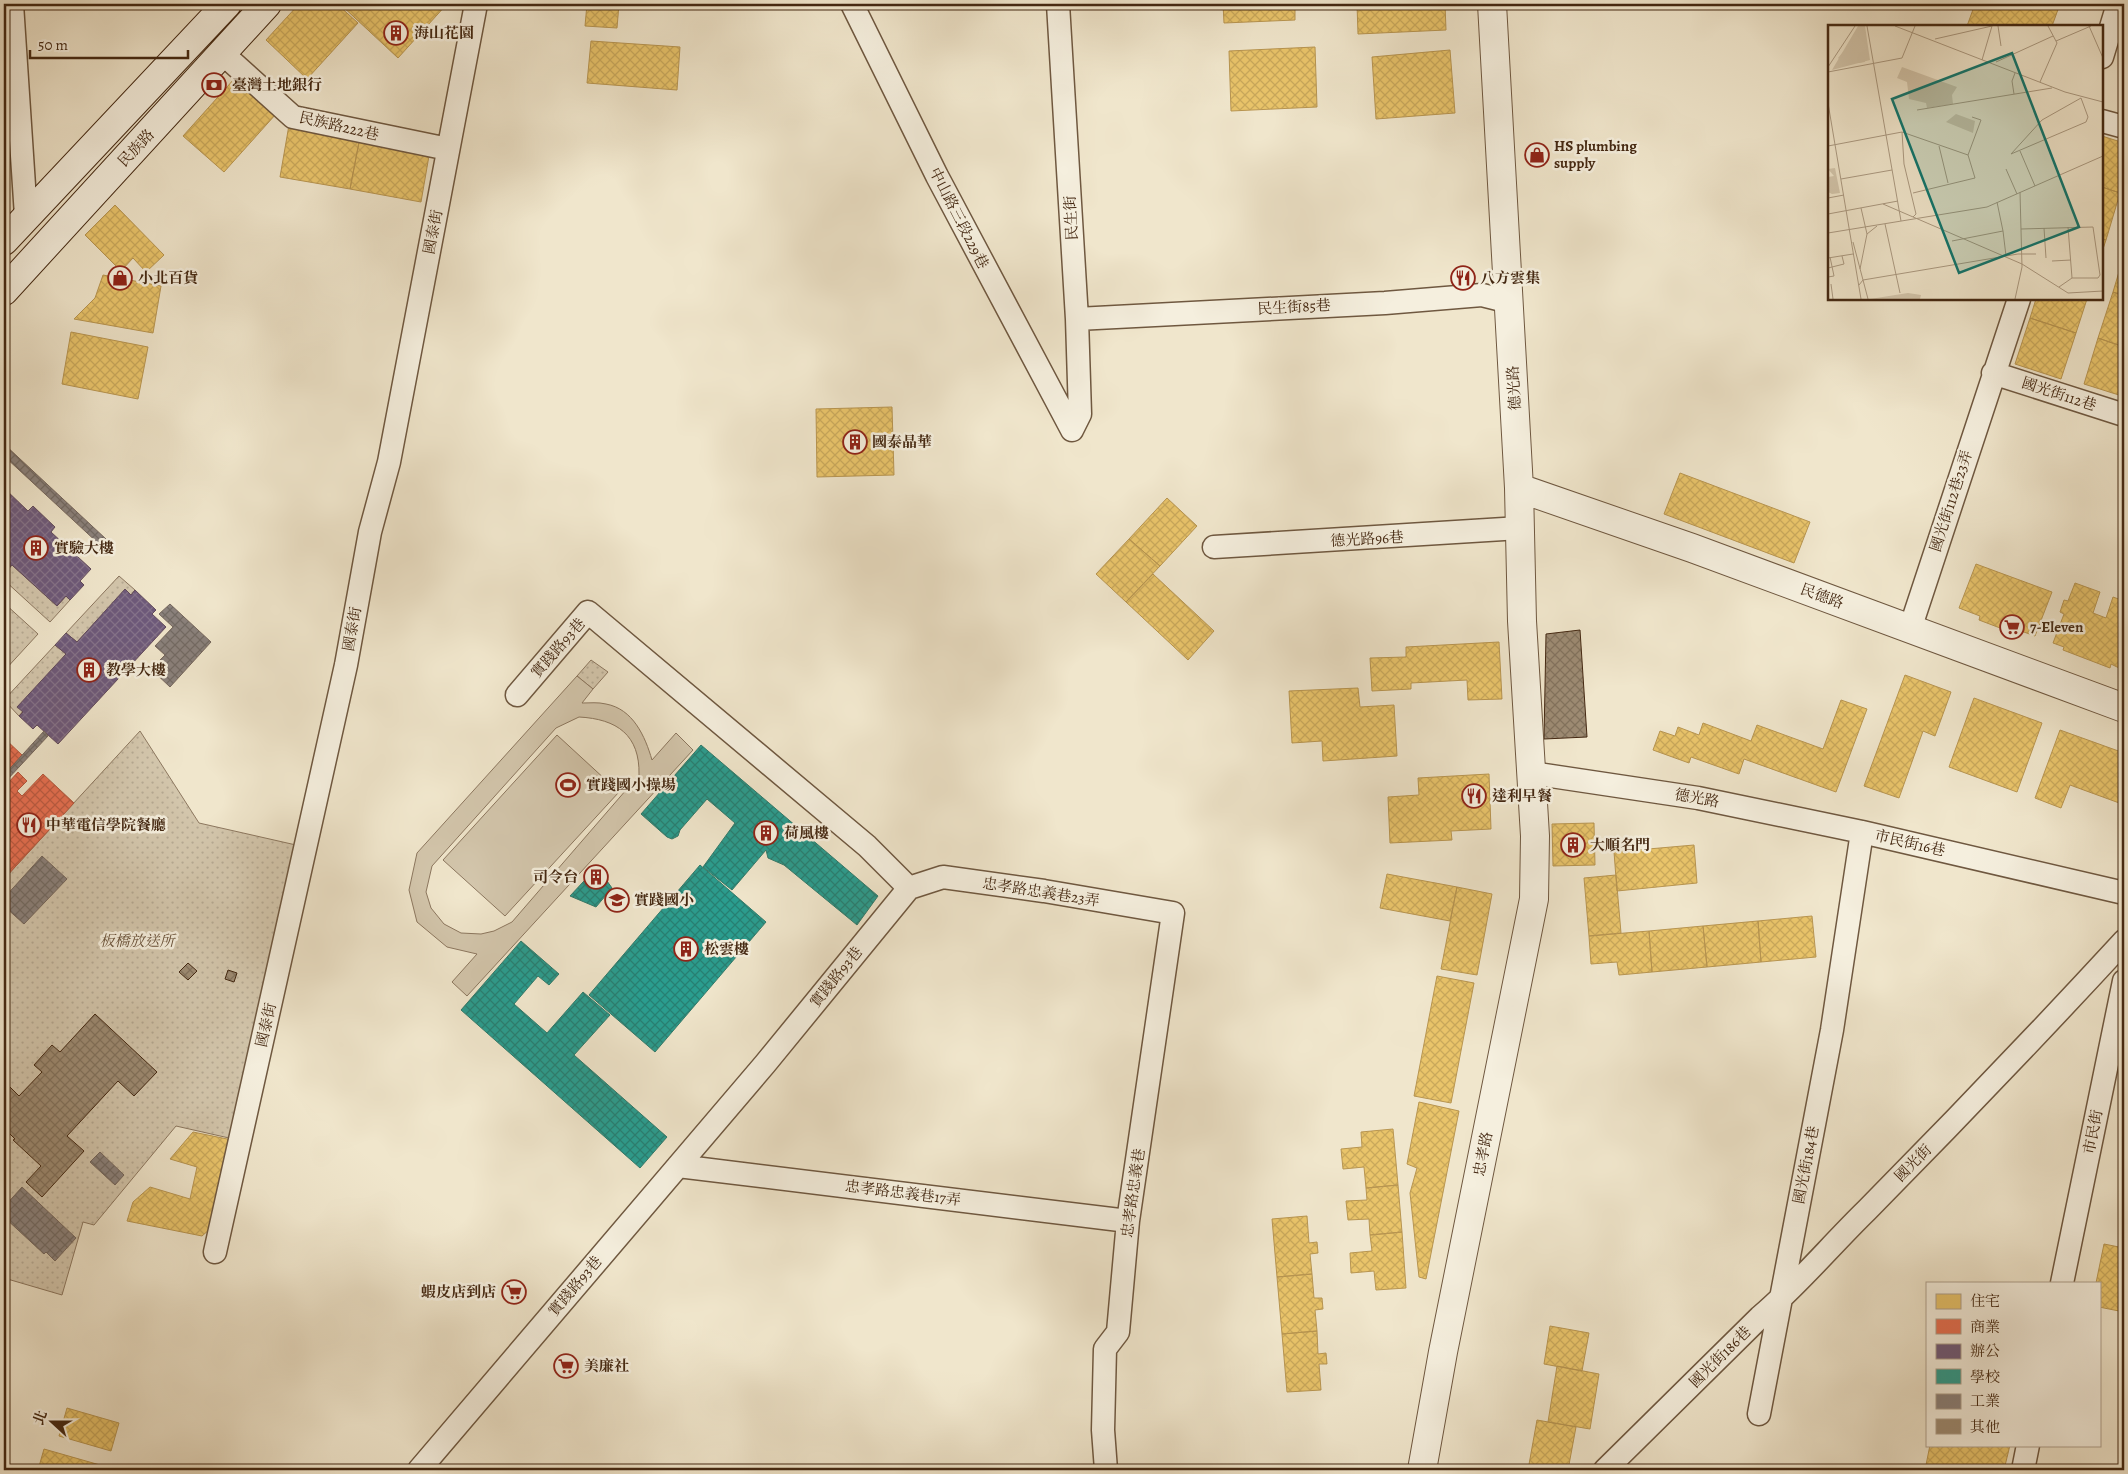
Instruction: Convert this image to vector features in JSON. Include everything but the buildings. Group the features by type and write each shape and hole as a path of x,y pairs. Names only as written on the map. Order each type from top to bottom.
{"street":[{"path":"12,4 26,216"},
{"path":"4,242 26,216 227,4"},
{"name":"民族路","path":"4,291 267,4"},
{"name":"國泰街","path":"215,1252 346,665 370,532 389,462 476,4"},
{"name":"中山路三段229巷","path":"852,4 941,184 1072,430"},
{"name":"民生街","path":"1058,4 1077,319 1080,414 1072,430"},
{"name":"德光路","path":"1492,4 1510,302 1535,836"},
{"path":"2103,53 2118,4"},
{"name":"民族路222巷","path":"222,53 294,117 448,150"},
{"path":"2103,121 2124,127"},
{"name":"民生街85巷","path":"1077,319 1482,295 1510,302"},
{"name":"國光街112巷23弄","path":"1910,628 1993,373 2020,300"},
{"name":"國光街112巷","path":"1993,373 2124,415"},
{"name":"民德路","path":"1518,488 1692,548 2124,708"},
{"name":"德光路96巷","path":"1214,548 1520,528"},
{"name":"實踐路93巷","path":"419,1470 678,1166 910,888 867,846 588,612 517,695"},
{"name":"德光路","path":"1531,772 1698,798 1862,832"},
{"name":"市民街16巷","path":"1832,1030 1862,832 2124,893"},
{"name":"忠孝路","path":"1422,1470 1443,1352 1534,899 1535,836"},
{"name":"忠孝路忠義巷23弄","path":"910,888 943,877 1034,889 1173,913"},
{"name":"忠孝路忠義巷","path":"1106,1470 1103,1430 1106,1349 1118,1332 1128,1221 1173,913"},
{"name":"國光街","path":"1780,1300 1817,1260 1987,1089 2124,941"},
{"name":"市民街","path":"2062,1282 2124,982"},
{"name":"國光街184巷","path":"1780,1300 1832,1030"},
{"name":"忠孝路忠義巷17弄","path":"678,1166 1128,1221"},
{"path":"1759,1414 1780,1300"},
{"name":"國光街186巷","path":"1605,1470 1780,1300"},
{"path":"2023,1470 2028,1446"}],"green space":[{"path":"12,565 57,606 66,596 70,600 50,622 4,580 4,574"},
{"path":"119,576 135,590 131,595 126,590 77,642 66,633"},
{"path":"4,603 38,634 4,671"},
{"path":"55,645 66,654 19,716 4,700"},
{"path":"591,660 608,672 593,689 577,676"},
{"path":"577,676 593,689 582,703 603,703 624,711 641,733 652,760 676,733 693,750 467,996 452,982 477,954 447,947 417,922 409,890 417,853","holes":["579,717 605,721 624,732 635,749 639,775 512,922 494,931 481,934 461,933 444,924 431,908 426,892 432,866 556,728"]},
{"name":"板橋放送所","path":"140,731 199,823 296,845 229,1138 176,1126 94,1225 83,1222 62,1295 4,1278 4,879"},
{"path":"557,735 619,792 505,916 443,860"}],"place":[{"name":"海山花園","path":"396,33"},
{"name":"臺灣土地銀行","path":"214,85"},
{"name":"HS plumbing supply","path":"1537,155"},
{"name":"小北百貨","path":"120,278"},
{"name":"八方雲集","path":"1463,278"},
{"name":"國泰晶華","path":"855,442"},
{"name":"實驗大樓","path":"36,548"},
{"name":"7-Eleven","path":"2012,627"},
{"name":"教學大樓","path":"89,670"},
{"name":"實踐國小操場","path":"568,785"},
{"name":"達利早餐","path":"1474,796"},
{"name":"中華電信學院餐廳","path":"29,825"},
{"name":"荷風樓","path":"766,833"},
{"name":"大順名門","path":"1573,845"},
{"name":"司令台","path":"596,877"},
{"name":"實踐國小","path":"617,900"},
{"name":"松雲樓","path":"686,949"},
{"name":"蝦皮店到店","path":"514,1292"},
{"name":"美廉社","path":"566,1366"}]}
